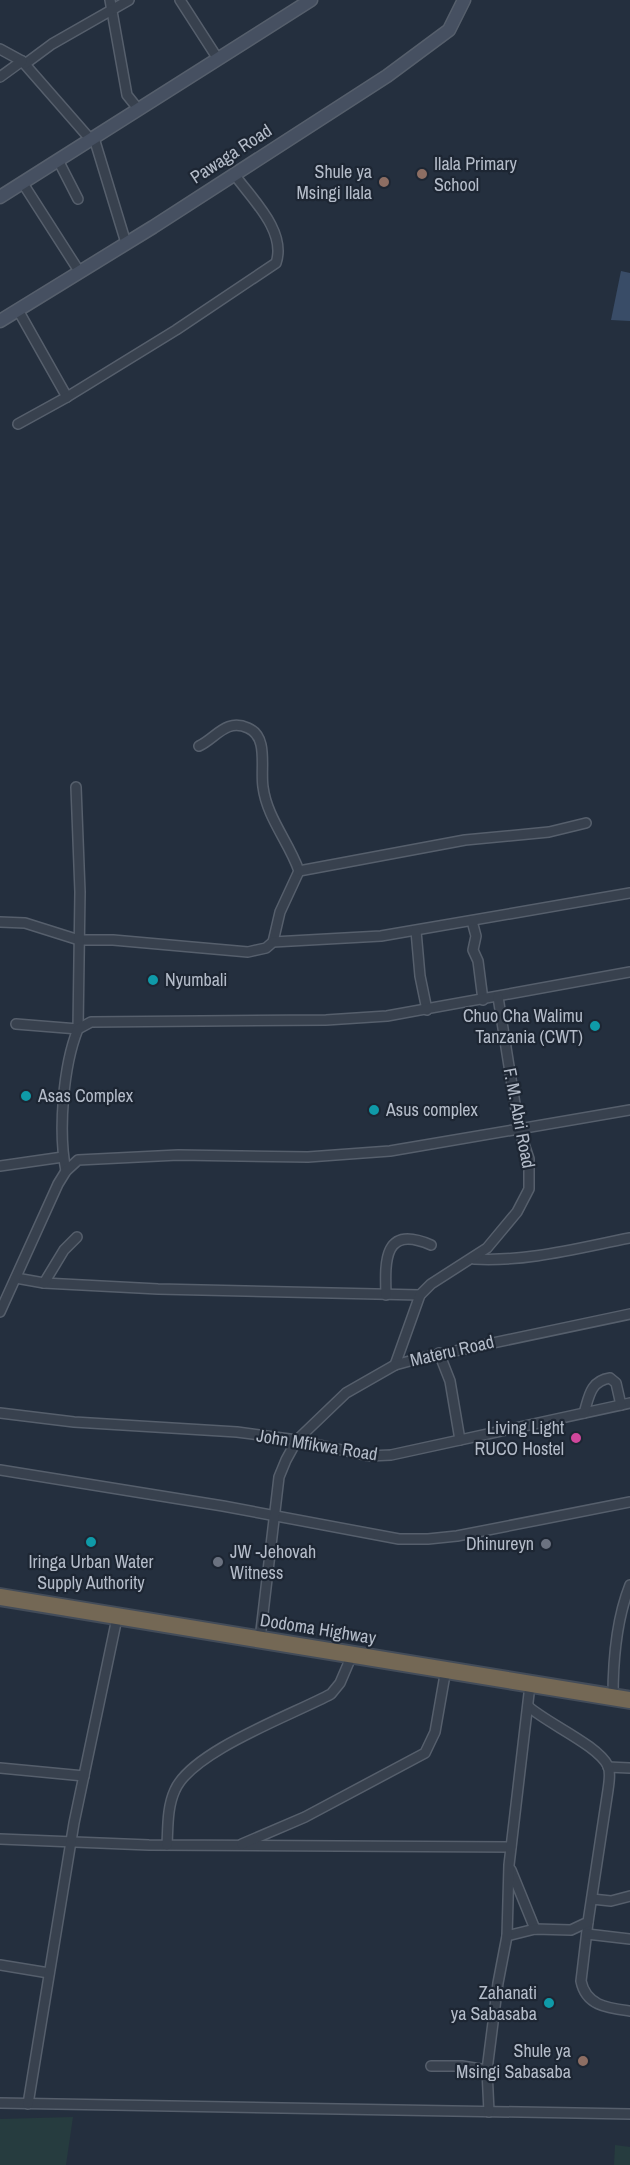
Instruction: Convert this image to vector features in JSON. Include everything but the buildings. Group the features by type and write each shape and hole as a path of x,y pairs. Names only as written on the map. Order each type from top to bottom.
{"highway":[{"name":"Dodoma Highway","path":"0,1597 117,1618 261,1639 630,1700"}],"main road":[{"path":"0,197 311,0"},
{"name":"Pawaga Road","path":"0,321 234,174 435,42 449,30 464,0"}],"street":[{"path":"110,0 127,94 139,110"},
{"path":"0,77 76,29 129,0"},
{"path":"180,0 218,60"},
{"path":"0,49 24,62 92,139 126,243"},
{"path":"58,160 78,199"},
{"path":"18,424 67,397 176,330 276,263 280,251 278,237 234,174"},
{"path":"22,182 79,272"},
{"path":"18,310 67,397"},
{"path":"199,746 226,727 239,726 255,733 262,750 263,788 268,805 299,871"},
{"path":"66,1171 63,1157 68,1069 71,1045 78,1029 80,892 76,787"},
{"path":"299,871 465,840 549,832 586,823"},
{"path":"273,942 280,912 299,871"},
{"path":"0,922 25,923 79,940 123,940 248,952 258,951 273,942 335,940 416,931 630,893"},
{"path":"472,921 476,936 473,950 478,961 483,1000"},
{"path":"416,931 420,976 427,1010"},
{"path":"16,1024 78,1029 91,1022 326,1020 427,1010 630,972"},
{"name":"F. M. Abri Road","path":"420,1295 431,1284 474,1259 501,1233 521,1206 529,1189 529,1159 519,1129 498,997"},
{"path":"0,1312 35,1232 66,1171 78,1160 178,1155 296,1157 346,1155 454,1142 630,1110"},
{"path":"0,1166 63,1157"},
{"path":"44,1282 64,1250 77,1238"},
{"path":"474,1259 493,1260 548,1255 630,1238"},
{"path":"386,1295 385,1264 389,1250 401,1241 411,1239 431,1245"},
{"path":"16,1278 44,1282 158,1289 219,1288 420,1295 394,1365"},
{"name":"Materu Road","path":"297,1440 346,1393 394,1365 439,1353 630,1314"},
{"path":"439,1353 450,1381 460,1440"},
{"path":"584,1413 591,1389 601,1379 614,1380 625,1404"},
{"name":"John Mfikwa Road","path":"0,1413 74,1422 237,1432 297,1440 369,1456 391,1455 625,1404"},
{"path":"261,1639 279,1477 297,1440"},
{"path":"0,1470 399,1539 428,1539 630,1502"},
{"path":"613,1697 613,1665 620,1620 630,1585"},
{"path":"28,2104 71,1840 117,1618"},
{"path":"167,1845 171,1802 178,1783 188,1772 214,1753 331,1694 340,1683 352,1655"},
{"path":"239,1845 315,1812 425,1753 435,1732 446,1669"},
{"path":"489,2112 488,2070 496,1993 507,1936 508,1865 530,1685"},
{"path":"528,1706 590,1748 608,1767 609,1790 581,1981 583,1990 600,2006 630,2011"},
{"path":"608,1767 630,1768"},
{"path":"0,1768 84,1776"},
{"path":"0,1839 167,1845 512,1847"},
{"path":"508,1865 535,1929"},
{"path":"592,1899 610,1900 630,1896"},
{"path":"507,1936 535,1929 571,1930 588,1922"},
{"path":"587,1934 630,1939"},
{"path":"0,1965 49,1973"},
{"path":"431,2066 462,2066 488,2070"},
{"path":"0,2103 630,2114"}],"green space":[{"path":"73,2117 66,2165 0,2165 0,2119"},
{"path":"615,2145 630,2147 630,2165 614,2165"}],"water":[{"path":"621,271 630,273 630,321 611,320"}],"place":[{"name":"Ilala Primary School","path":"422,174"},
{"name":"Shule ya Msingi Ilala","path":"384,182"},
{"name":"Nyumbali","path":"153,980"},
{"name":"Chuo Cha Walimu Tanzania (CWT)","path":"595,1026"},
{"name":"Asas Complex","path":"26,1096"},
{"name":"Asus complex","path":"374,1110"},
{"name":"Living Light RUCO Hostel","path":"576,1438"},
{"name":"Iringa Urban Water Supply Authority","path":"91,1542"},
{"name":"Dhinureyn","path":"546,1544"},
{"name":"JW -Jehovah Witness","path":"218,1562"},
{"name":"Zahanati ya Sabasaba","path":"549,2003"},
{"name":"Shule ya Msingi Sabasaba","path":"583,2061"}]}
